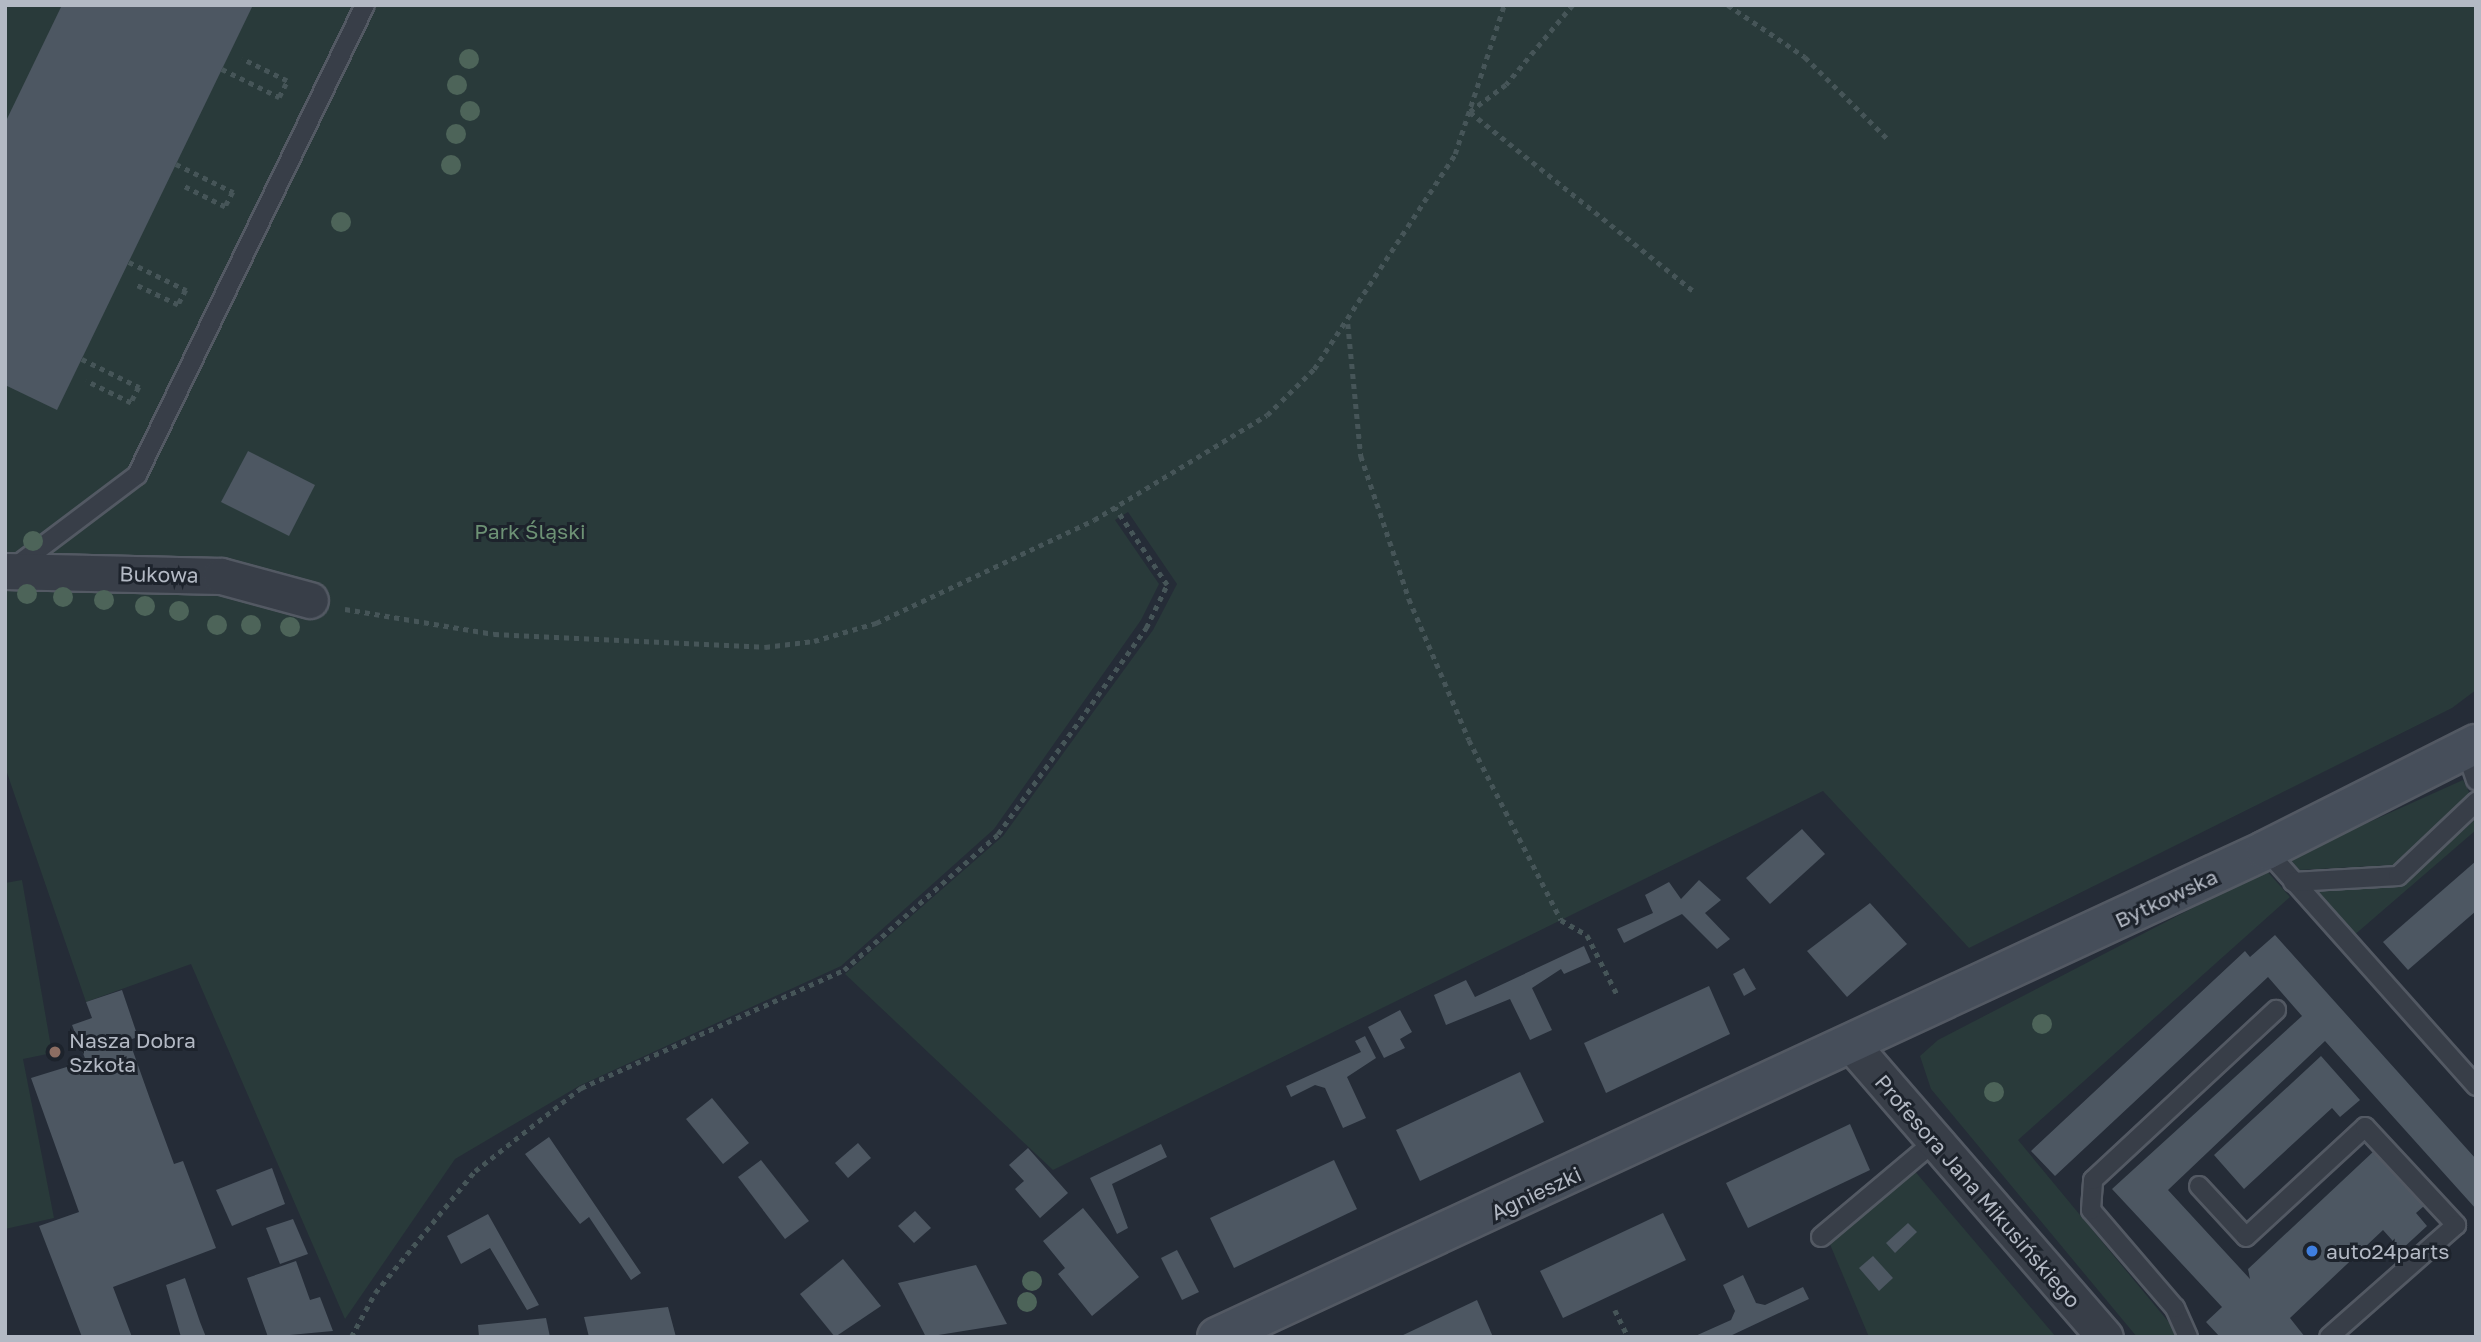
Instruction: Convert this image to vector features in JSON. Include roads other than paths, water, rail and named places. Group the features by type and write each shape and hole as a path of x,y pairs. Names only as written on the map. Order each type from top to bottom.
{"street":[{"name":"Bukowa","path":"7,572 221,576 310,600"},
{"name":"Bytkowska","path":"1852,1045 2266,850 2473,758"},
{"name":"Profesora Jana Mikusińskiego","path":"1852,1045 2105,1337"},
{"name":"Agnieszki","path":"1217,1337 1852,1045"}],"lane":[{"path":"7,572 137,475 365,5"},
{"path":"2293,882 2398,876 2476,802"},
{"path":"2266,850 2476,1086"},
{"path":"2188,1337 2175,1308 2091,1210 2091,1188 2276,1010"},
{"path":"2199,1186 2246,1237 2365,1127 2456,1225 2329,1337"},
{"path":"1821,1237 1934,1141"}],"place":[{"name":"Nasza Dobra Szkoła","path":"55,1052"},
{"name":"auto24parts","path":"2312,1251"}],"park label":[{"name":"Park Śląski","path":"530,531"}]}
